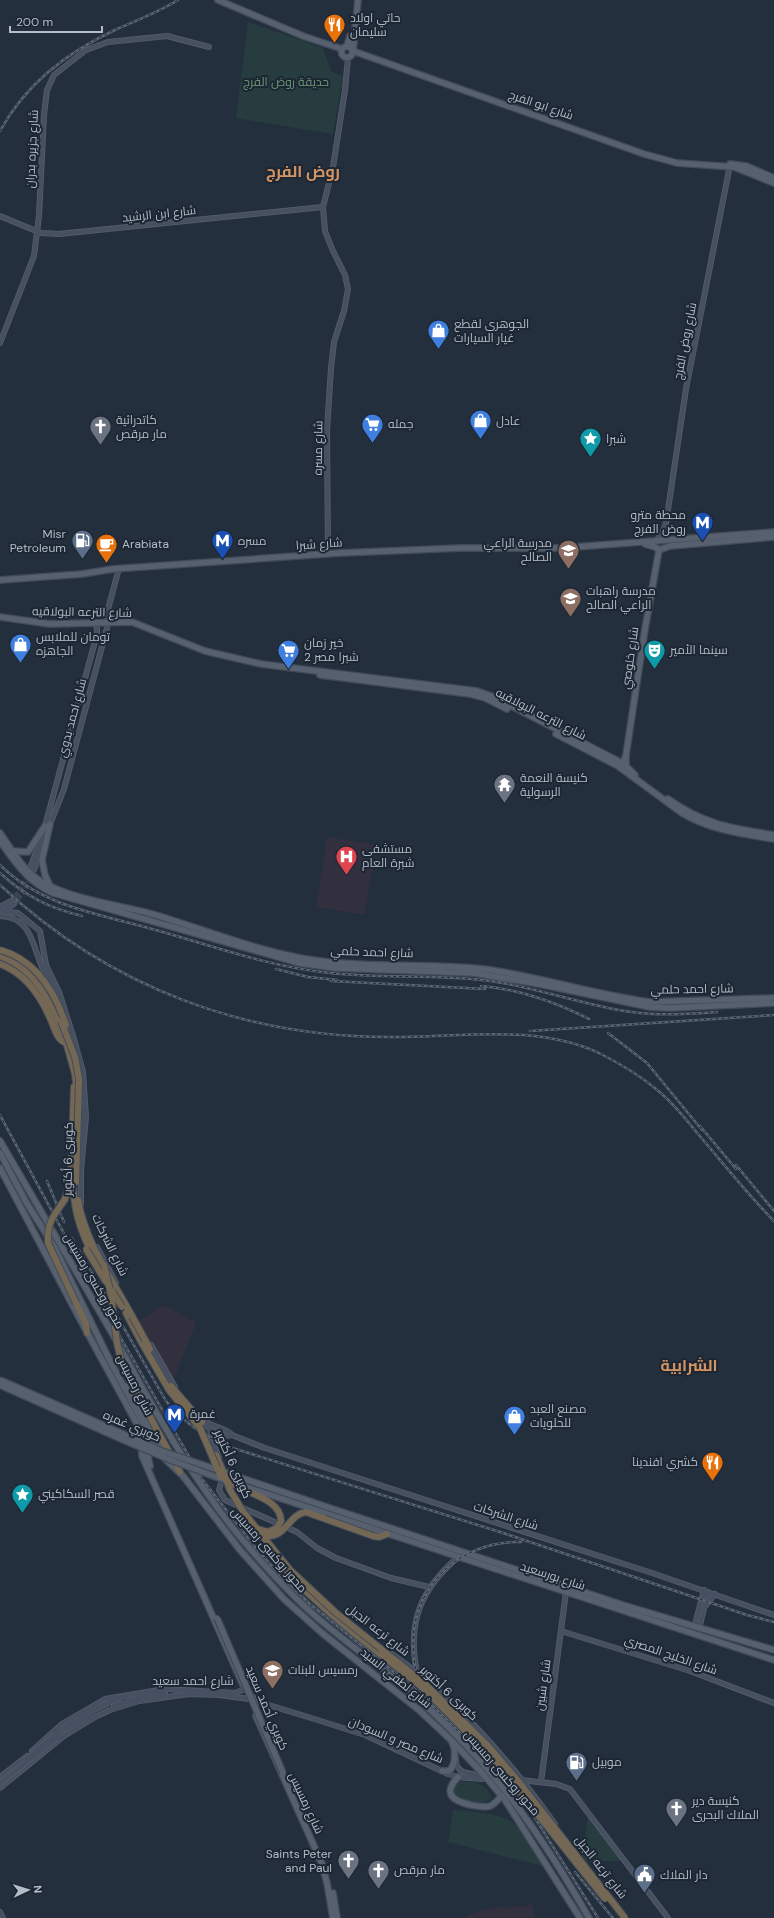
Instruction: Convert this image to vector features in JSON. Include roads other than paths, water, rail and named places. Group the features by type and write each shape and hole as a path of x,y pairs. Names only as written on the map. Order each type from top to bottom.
{"highway":[{"path":"0,952 28,964 46,983 65,1022 69,1035 66,1041 59,1039 47,1010 32,987 18,974 0,964"},
{"path":"0,957 14,962 36,981 49,1001 70,1052 75,1074 77,1108 73,1178 75,1209 82,1232 101,1266 111,1295 116,1338 122,1364 180,1472"},
{"name":"كوبرى 6 أكتوبر","path":"0,957 19,968 37,985 75,1057 79,1080 80,1105 76,1170 77,1194 86,1230 101,1266 166,1378 205,1428 234,1496 254,1526 290,1570 335,1612 431,1689 489,1747 519,1782 626,1918"},
{"name":"كوبرى 6 أكتوبر","path":"66,1041 72,1067 74,1091 71,1178 71,1197 74,1222 86,1249 128,1317 167,1386 200,1428 231,1501 256,1535 302,1588 336,1618 423,1688 472,1736 517,1787 620,1918"},
{"path":"71,1178 64,1199 50,1221 47,1234 51,1253 84,1320 87,1333"},
{"path":"228,1481 238,1488 270,1502 278,1509 281,1521 274,1530 266,1532 254,1526"},
{"path":"256,1535 275,1536 300,1514 306,1512 373,1536 379,1537 387,1534"}],"main road":[{"path":"218,0 286,29 353,51"},
{"path":"354,0 345,48 342,54 348,58 352,56 353,51 358,0"},
{"name":"شارع جزيره بدران","path":"0,343 34,256 37,232 44,115 47,90 54,75 76,57 96,45 138,38 167,36 209,48"},
{"name":"شارع ابو الفرج","path":"353,51 651,156 677,163 728,165"},
{"name":"شارع مسره","path":"328,554 327,431 331,368 334,342 347,298 348,284 324,228 323,207 332,174 345,90 348,58"},
{"path":"728,165 746,166 774,178"},
{"path":"728,165 774,183"},
{"name":"شارع روض الفرج","path":"655,541 662,534 666,523 686,389 728,165"},
{"name":"شارع ابن الرشيد","path":"0,216 37,232 50,234 86,232 323,207"},
{"name":"شارع روض الفرج","path":"666,523 668,540"},
{"name":"شارع شبرا","path":"640,543 655,546 659,550 670,546 699,541 774,532"},
{"name":"شارع شبرا","path":"710,540 774,537"},
{"name":"شارع شبرا","path":"0,580 78,575 119,568 328,554 460,548 561,548 668,540 699,541"},
{"name":"شارع خلوصي","path":"622,766 626,755 645,629 659,550"},
{"name":"شارع احمد بدوي","path":"32,870 48,825 64,789 107,622 107,613 119,568"},
{"name":"شارع الترعه البولاقيه","path":"0,617 44,623 135,622 221,656 281,670 396,683 470,694 485,698 622,766 682,813 701,824 729,831 774,839"},
{"name":"شارع احمد بدوي","path":"48,825 97,634 97,628 94,623"},
{"path":"79,702 83,704 87,702"},
{"path":"76,714 81,710 84,712"},
{"name":"شارع الترعه البولاقيه","path":"626,755 626,764 628,768 655,792 694,816 710,823 774,834"},
{"path":"12,851 28,852 48,825"},
{"path":"48,825 42,865 45,875 52,887"},
{"name":"شارع احمد حلمي","path":"0,833 29,873 52,887 308,964 358,969 448,971 487,975 650,1007 670,1008 774,998"},
{"name":"شارع احمد حلمي","path":"0,841 22,871 46,890 64,897 119,908"},
{"path":"0,907 12,902 2,911"},
{"path":"2,911 22,915 38,929 42,936 32,939"},
{"name":"شارع الشركات","path":"0,916 9,917 20,922 28,931 54,987 74,1042 80,1072 83,1115 79,1156 79,1195 80,1206 86,1227 165,1375 174,1388 206,1423 265,1448 706,1591 774,1615"},
{"name":"شارع الشركات","path":"42,936 42,962 59,992 74,1039 82,1072 86,1117 80,1184 81,1202 85,1220 93,1240 170,1381 207,1427 217,1433 228,1436 232,1435"},
{"path":"0,952 28,966 35,966 42,962"},
{"name":"شارع احمد حلمي","path":"718,1003 774,1003"},
{"path":"76,1119 83,1115 77,1108"},
{"name":"محور روكسى رمسيس","path":"0,1141 89,1293 179,1452 226,1519 259,1559 298,1600 337,1634 429,1708 497,1780 541,1838 563,1872 589,1918"},
{"name":"شارع رمسيس","path":"0,1153 26,1202 55,1248 109,1359 151,1440 159,1452 180,1472"},
{"name":"شارع رمسيس","path":"0,1168 87,1333 131,1411 145,1444 147,1462 245,1689 258,1702"},
{"path":"34,1230 38,1230 41,1225"},
{"path":"45,1251 49,1246 55,1248"},
{"path":"109,1359 118,1369 162,1451"},
{"name":"كوبري غمره","path":"0,1380 162,1451 326,1510"},
{"name":"كوبري غمره","path":"0,1385 154,1453 228,1481 326,1510"},
{"name":"شارع ترعه الجبل","path":"211,1430 210,1436 242,1508 285,1561 303,1579 373,1641 436,1688 484,1736 521,1780 626,1918"},
{"path":"211,1438 217,1433"},
{"path":"225,1469 220,1486 220,1494 226,1500 296,1532 317,1548 336,1558 391,1578 429,1586"},
{"name":"شارع لطفي السيد","path":"180,1472 240,1550 284,1599 322,1633 419,1710 453,1742 482,1776 502,1796 550,1868 580,1918"},
{"name":"شارع بورسعيد","path":"326,1510 387,1534 459,1557 696,1629 774,1650"},
{"name":"شارع بورسعيد","path":"326,1510 467,1553 545,1583"},
{"path":"417,1673 413,1649 414,1626 420,1606 429,1586 459,1557 467,1553"},
{"name":"شارع رمسيس","path":"190,1561 217,1618"},
{"name":"شارع بورسعيد","path":"558,1586 566,1592 774,1660"},
{"path":"704,1608 706,1591"},
{"path":"696,1629 706,1591"},
{"name":"شارع شبين","path":"541,1782 566,1592"},
{"path":"700,1616 704,1608 715,1594"},
{"name":"كوبري أحمد سعيد","path":"217,1618 298,1807"},
{"name":"شارع الخليج المصري","path":"561,1631 690,1671 774,1703"},
{"name":"شارع احمد سعيد","path":"0,1777 35,1749 62,1724 105,1699 165,1689 235,1693 245,1689"},
{"path":"56,1736 94,1716 128,1701 157,1694 189,1694"},
{"name":"شارع احمد سعيد","path":"0,1788 73,1730 110,1710 150,1699 189,1694 219,1695 249,1699 258,1702"},
{"path":"0,1782 56,1736 99,1708 126,1695"},
{"name":"شارع رمسيس","path":"249,1699 268,1747 321,1861 327,1883 333,1918"},
{"name":"شارع مصر و السودان","path":"258,1702 365,1735 458,1777 482,1776"},
{"path":"442,1771 449,1771 452,1767 454,1751 453,1742"},
{"name":"شارع مصر و السودان","path":"453,1742 457,1768 465,1772 482,1776"},
{"path":"35,1749 37,1754 42,1754"},
{"path":"30,1753 35,1754 36,1759"},
{"path":"482,1776 497,1780"},
{"path":"458,1777 452,1785 450,1796 456,1801 484,1807 492,1804 502,1796"},
{"path":"521,1780 566,1786 573,1792 668,1918"},
{"name":"شارع رمسيس","path":"298,1807 327,1868 337,1918"},
{"path":"0,1912 3,1918"}],"tunnel":[{"path":"11,901 20,890 28,874"},
{"path":"14,904 23,893 31,877"},
{"path":"493,1780 512,1780"}],"railway":[{"path":"0,131 22,98 50,70 66,58 99,38 156,12 178,0"},
{"path":"0,865 17,880 36,892 77,909 266,962 308,970 350,975 450,978 490,981 614,1009 643,1013 674,1014 717,1012"},
{"path":"0,873 28,895 48,905 82,916"},
{"path":"0,885 43,921 87,952 135,979 184,1000 235,1017 288,1029 342,1035 397,1037 474,1034 525,1035 550,1038 575,1044 599,1053 635,1074 662,1094 774,1221"},
{"path":"276,969 308,977 337,980"},
{"path":"331,981 485,989"},
{"path":"481,986 523,993 563,1007 589,1019"},
{"path":"530,1031 774,1015"},
{"path":"608,1033 647,1063 702,1130"},
{"path":"0,1115 114,1326 202,1479 255,1547 280,1575 310,1604 421,1694 472,1745 533,1815 598,1918"},
{"path":"700,1126 736,1169"},
{"path":"736,1165 774,1211"},
{"path":"47,1181 64,1222"},
{"path":"72,1238 166,1401 185,1421 215,1441 223,1445 500,1532 747,1615 774,1622"},
{"path":"428,1696 419,1682 414,1656 414,1633 418,1611 427,1591 440,1574 457,1560 476,1550 498,1544 521,1542"},
{"path":"575,1872 613,1918"}],"place":[{"name":"حاتي اولاد سليمان","path":"334,44"},
{"name":"الجوهري لقطع غيار السيارات","path":"438,350"},
{"name":"عادل","path":"480,440"},
{"name":"جمله","path":"373,444"},
{"name":"كاتدرائية مار مرقص","path":"100,446"},
{"name":"شبرا","path":"591,458"},
{"name":"محطة مترو روض الفرج","path":"702,542"},
{"name":"Misr Petroleum","path":"82,560"},
{"name":"مسره","path":"222,560"},
{"name":"Arabiata","path":"107,564"},
{"name":"مدرسة الراعي الصالح","path":"568,570"},
{"name":"مدرسة راهبات الراعي الصالح","path":"570,618"},
{"name":"تومان للملابس الجاهزه","path":"20,664"},
{"name":"خير زمان شبرا مصر 2","path":"289,670"},
{"name":"سينما الأمير","path":"655,670"},
{"name":"كنيسة النعمة الرسولية","path":"504,804"},
{"name":"مستشفى شبرة العام","path":"346,876"},
{"name":"غمرة","path":"175,1434"},
{"name":"مصنع العبد للحلويات","path":"514,1436"},
{"name":"كشري افندينا","path":"713,1482"},
{"name":"قصر السكاكيني","path":"23,1514"},
{"name":"رمسيس للبنات","path":"273,1690"},
{"name":"موبيل","path":"576,1782"},
{"name":"كنيسة دير الملاك البحرى","path":"677,1828"},
{"name":"Saints Peter and Paul","path":"348,1880"},
{"name":"مار مرقص","path":"378,1890"},
{"name":"دار الملاك","path":"644,1894"}],"district":[{"name":"روض الفرج","path":"303,171"},
{"name":"الشرابية","path":"689,1365"}],"park label":[{"name":"حديقة روض الفرج","path":"286,82"}]}
